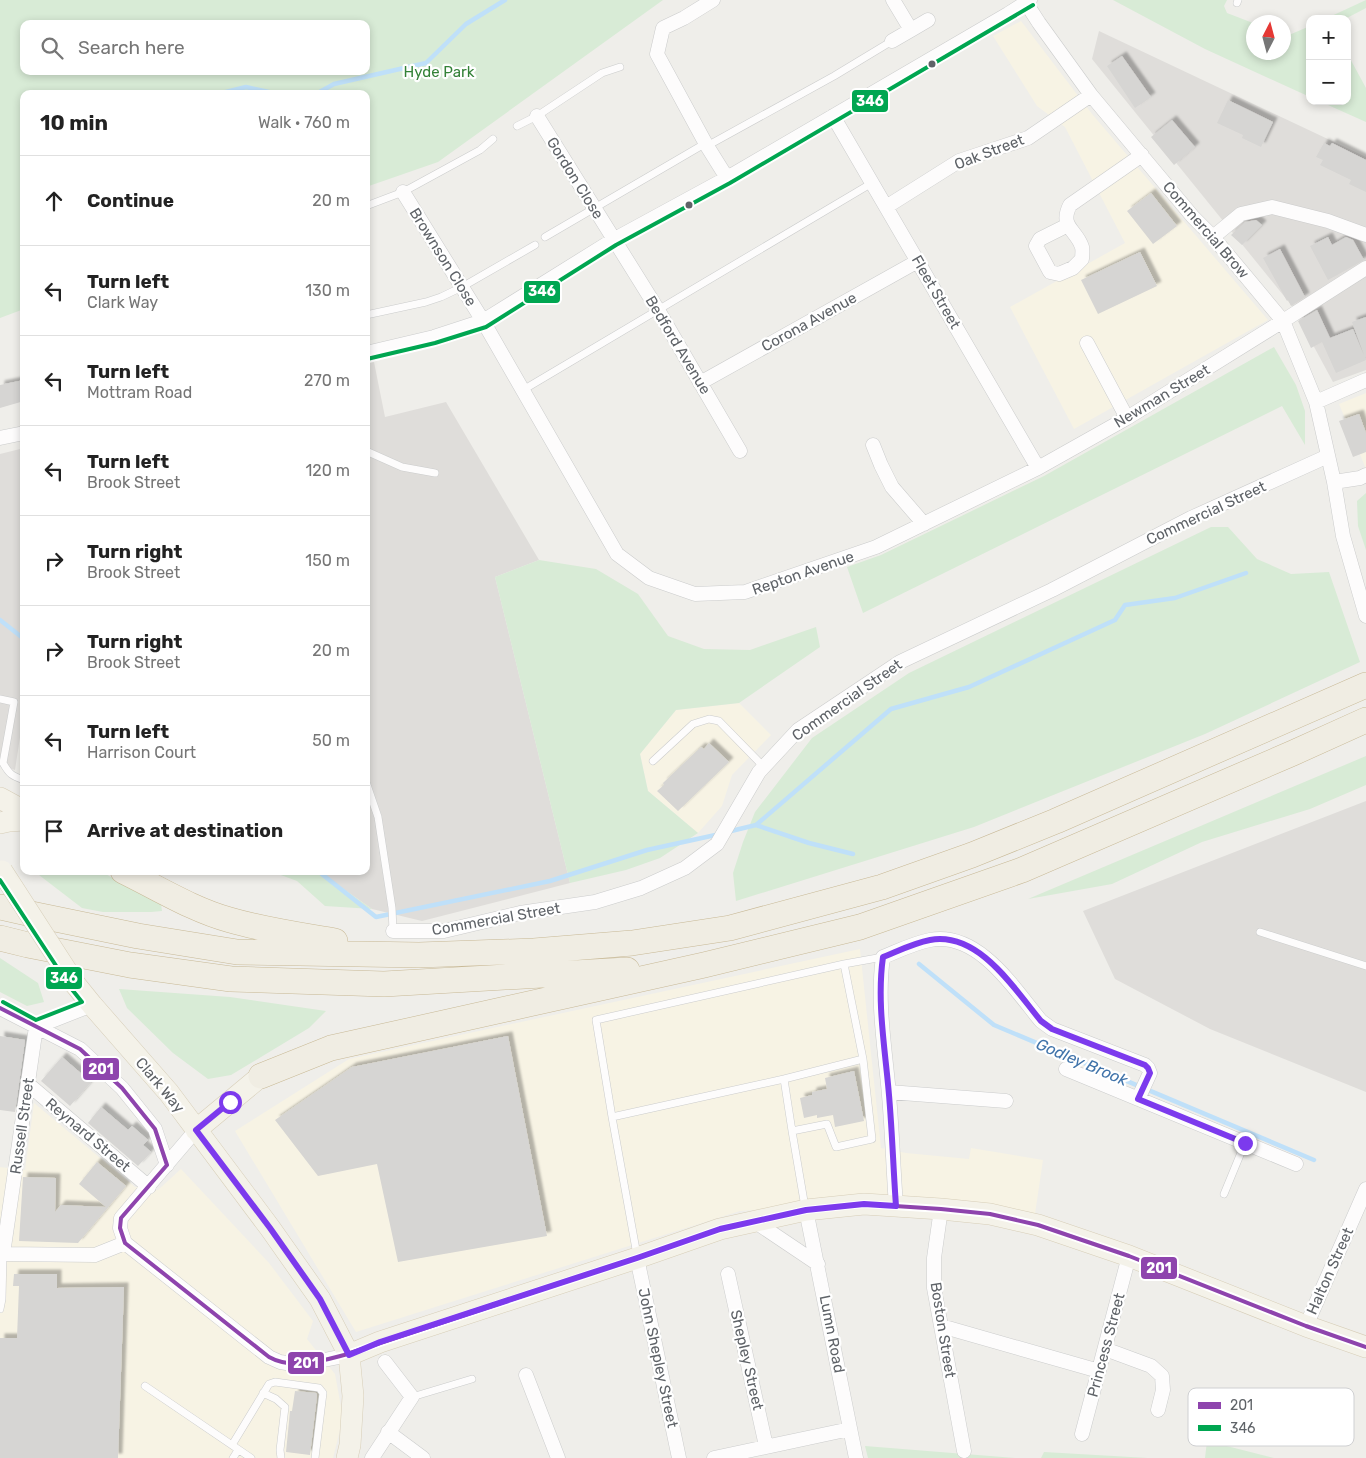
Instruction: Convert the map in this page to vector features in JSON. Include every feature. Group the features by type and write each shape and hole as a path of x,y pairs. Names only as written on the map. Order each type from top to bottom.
{"highway":[{"path":"0,907 129,934 237,952 419,955 534,951 632,943 730,928 882,887 972,855 1048,824 1366,685"},
{"path":"261,1076 331,1048 704,965 860,928 1022,870 1366,720"},
{"path":"131,875 204,911 229,920 269,930 419,955"},
{"path":"0,938 130,965 240,980 384,984 704,965"}],"main road":[{"path":"0,798 20,809"},
{"path":"0,823 20,820"},
{"name":"Clark Way","path":"1,870 75,984 169,1093 270,1228 320,1299 349,1355"},
{"path":"196,1130 261,1076"},
{"path":"347,1458 350,1445 353,1396 349,1355 380,1342 720,1229 806,1210 864,1204 896,1206 990,1214 1038,1225 1129,1256 1306,1326 1366,1347"}],"street":[{"path":"713,0 684,18 663,28 657,54 727,178"},
{"path":"892,0 911,30"},
{"path":"370,351 434,337 483,321 614,240 727,178 1027,1"},
{"name":"Commercial Brow","path":"1027,1 1039,23 1091,95 1283,321 1316,402 1334,482"},
{"path":"889,42 928,20"},
{"name":"Oak Street","path":"886,207 959,160 1028,138 1091,95"},
{"name":"Gordon Close","path":"537,116 614,240"},
{"name":"Fleet Street","path":"833,116 1038,468"},
{"path":"1068,225 1065,214 1070,205 1142,155"},
{"name":"Brownson Close","path":"404,192 483,321"},
{"path":"1213,237 1242,214 1272,207 1328,220 1366,235"},
{"name":"Bedford Avenue","path":"614,240 658,310 740,451"},
{"name":"Corona Avenue","path":"700,383 918,261"},
{"name":"Newman Street","path":"1038,468 1127,418 1366,268"},
{"name":"Repton Avenue","path":"483,321 617,554 649,578 695,594 745,592 876,547 1038,468"},
{"path":"1087,343 1127,418"},
{"path":"1316,402 1366,380"},
{"path":"0,438 20,434"},
{"path":"873,445 892,487 924,524"},
{"name":"Commercial Street","path":"392,931 444,932 520,913 595,902 641,888 685,868 717,844 759,772 798,730 900,662 1052,590 1190,518 1328,456"},
{"path":"1366,475 1360,478 1334,482 1343,536 1366,616"},
{"path":"896,1206 883,1028 881,973 883,957 930,940 956,942 971,948 987,958 1041,1021 1052,1029 1145,1065 1150,1073 1139,1098"},
{"path":"36,1028 92,1005"},
{"path":"0,1008 80,1049 122,1088 155,1129 167,1165"},
{"name":"Russell Street","path":"3,1254 36,1028"},
{"path":"1066,1069 1296,1164"},
{"name":"Reynard Street","path":"28,1084 149,1187"},
{"path":"889,1092 1006,1101"},
{"path":"196,1130 121,1218 120,1228 125,1243 269,1357 280,1362 298,1365 349,1355"},
{"name":"Halton Street","path":"1306,1326 1366,1189"},
{"name":"Boston Street","path":"941,1209 934,1266 934,1288 964,1451"},
{"name":"Lumn Road","path":"806,1210 856,1458"},
{"path":"754,1221 818,1264"},
{"path":"3,1254 95,1255 125,1243"},
{"name":"Princess Street","path":"1082,1434 1129,1256"},
{"name":"John Shepley Street","path":"637,1258 679,1458"},
{"name":"Shepley Street","path":"728,1274 766,1446"},
{"path":"941,1326 1099,1371"},
{"path":"1105,1349 1151,1366 1162,1376 1163,1390 1158,1410"},
{"path":"372,1458 412,1396 385,1362"},
{"path":"526,1375 558,1458"},
{"path":"714,1458 746,1455 766,1446 850,1429"},
{"path":"388,1432 423,1458"}],"lane":[{"path":"545,237 707,144 834,76 889,42"},
{"path":"517,126 537,116 602,73 620,67"},
{"path":"370,205 404,192 480,150 493,139"},
{"path":"523,390 872,183"},
{"path":"370,313 426,302 462,287 535,245"},
{"path":"370,453 402,467 435,473"},
{"path":"0,699 14,702 3,763 12,776 20,779"},
{"path":"653,761 693,724 709,719 719,721 764,767"},
{"path":"370,794 378,817 392,908 392,931"},
{"path":"1260,932 1366,966"},
{"path":"637,1258 616,1146 596,1020 844,964 883,957"},
{"path":"792,1131 827,1124 836,1147 872,1139 863,1059 844,964"},
{"path":"612,1117 784,1079 863,1059"},
{"path":"784,1079 806,1210"},
{"path":"1224,1194 1245,1143"},
{"path":"0,1309 3,1254"},
{"path":"412,1396 472,1379"},
{"path":"233,1458 235,1447 262,1393 268,1384 275,1382 319,1388 323,1393 315,1458"},
{"path":"145,1386 251,1458"},
{"path":"262,1393 276,1399 285,1407 280,1450 281,1458"}],"shaded area":[{"path":"1021,21 1092,114 1268,320 1074,429 1010,307 1125,243 1065,127 1037,106 993,36"},
{"path":"1099,31 1366,157 1366,370 1333,382 1292,306 1092,59"},
{"path":"374,362 385,417 446,402 539,560 495,577 570,883 422,921 372,909 324,875 370,875 370,363"},
{"path":"1366,393 1366,469 1339,404"},
{"path":"20,449 20,737 15,770 0,765 0,454"},
{"path":"739,703 771,735 732,775 722,806 698,833 648,791 640,754 676,710"},
{"path":"1366,801 1366,1092 1210,1029 1115,979 1083,911"},
{"path":"860,949 881,1148 906,1153 969,1159 971,1148 1043,1160 1035,1214 865,1202 740,1211 356,1332 235,1131 349,1059"},
{"path":"34,1103 135,1187 158,1190 181,1169 269,1263 313,1321 307,1339 335,1374 343,1418 333,1458 0,1458 0,1167 25,1170"}],"green space":[{"name":"Hyde Park","path":"0,0 663,0 438,162 370,186 370,90 20,90 20,310 0,318"},
{"path":"1113,0 1227,0 1224,6 1227,13 1246,20 1246,60 1291,60 1291,34 1306,28 1306,95 1205,49"},
{"path":"1366,0 1366,8 1351,16 1334,15"},
{"path":"1351,60 1366,88 1366,122 1328,105 1351,105"},
{"path":"1274,347 1296,385 1305,411 1305,445 1282,406 863,613 847,567 881,555 1044,476"},
{"path":"1366,493 1366,550 1358,526 1357,501"},
{"path":"1211,527 1228,527 1257,559 1291,574 1329,572 1360,662 1205,734 974,827 736,901 733,873 755,812 812,738 909,673"},
{"path":"539,560 596,569 638,594 668,636 704,649 750,650 816,627 820,647 739,703 676,710 640,754 648,791 698,833 660,858 626,870 570,883 495,577"},
{"path":"1366,756 1366,785 1310,809 1202,842 1112,884 1028,899"},
{"path":"39,875 107,875 161,904 162,911 103,912 82,908"},
{"path":"281,875 324,875 372,909 325,906 297,881"},
{"path":"0,958 38,983 44,1002 27,1006 0,992"},
{"path":"119,989 230,997 326,1011 309,1028 231,1075 208,1079 173,1053 127,1008"},
{"path":"865,1446 1015,1458 868,1458"},
{"path":"1206,1446 1227,1446 1274,1458 1205,1458"},
{"path":"1044,1452 1148,1458 1041,1458"}],"building":[{"path":"1122,56 1151,97 1135,108 1107,66"},
{"path":"1228,100 1273,122 1261,147 1242,138 1243,135 1217,123"},
{"path":"1172,120 1195,147 1174,165 1151,137"},
{"path":"1324,143 1330,146 1332,143 1366,160 1366,192 1349,184 1351,180 1320,165 1323,160 1316,157"},
{"path":"1151,193 1177,226 1153,244 1127,211"},
{"path":"1256,220 1262,225 1242,245 1231,235 1245,222"},
{"path":"1328,237 1332,245 1346,237 1353,240 1364,260 1328,280 1310,246"},
{"path":"1280,249 1305,297 1291,306 1263,258"},
{"path":"1140,252 1157,286 1098,314 1081,280"},
{"path":"1317,310 1330,338 1353,329 1366,360 1336,373 1322,342 1311,348 1298,321"},
{"path":"1366,317 1366,357 1365,358 1352,322"},
{"path":"20,381 20,402 0,408 0,385"},
{"path":"1359,414 1366,433 1366,452 1353,457 1339,421"},
{"path":"709,743 729,762 678,811 657,791 701,747 704,749"},
{"path":"0,1036 25,1040 15,1112 0,1110"},
{"path":"508,1036 547,1236 398,1262 377,1164 318,1176 275,1120 352,1067"},
{"path":"62,1057 91,1082 70,1106 41,1081"},
{"path":"854,1071 864,1121 835,1127 833,1115 817,1118 817,1115 804,1118 800,1098 812,1095 812,1092 827,1089 825,1078"},
{"path":"101,1107 128,1130 132,1126 148,1140 143,1145 151,1152 138,1166 88,1123"},
{"path":"97,1162 126,1186 78,1243 19,1241 23,1177 56,1178 55,1212 61,1205 106,1207 79,1184"},
{"path":"14,1274 57,1274 57,1288 124,1287 118,1458 0,1458 0,1338 17,1338 19,1286 13,1286"},
{"path":"295,1391 316,1393 317,1395 310,1455 286,1452 290,1411 292,1411"}],"waterway":[{"path":"323,90 334,84 426,63 466,24 505,0"},
{"path":"234,90 246,87 260,90"},
{"path":"727,832 756,825 891,709 969,687 1115,620 1125,605 1175,598 1246,573"},
{"path":"0,620 20,636"},
{"name":"Godley Brook","path":"756,825 809,843 853,854"},
{"path":"323,875 376,917 550,881 647,850 720,834"},
{"name":"Godley Brook","path":"919,964 994,1025 1314,1160"}],"transit line":[{"name":"346","path":"370,358 435,343 486,327 616,245 730,183 1033,5"},
{"name":"346","path":"0,880 70,987 82,1002 36,1020 3,1002"},
{"name":"201","path":"0,1008 80,1049 122,1088 155,1129 167,1165"},
{"name":"201","path":"125,1243 120,1228 121,1218 167,1165"},
{"name":"201","path":"125,1243 269,1357 278,1361 297,1364 326,1360 344,1355 720,1229 806,1210 864,1204 990,1214 1038,1225 1129,1256 1306,1326 1366,1347"}],"route":[{"path":"230,1102 196,1130 270,1228 320,1299 349,1355 380,1342 720,1229 806,1210 864,1204 896,1206 883,1028 881,973 883,957 930,940 956,942 971,948 987,958 1041,1021 1052,1029 1145,1065 1150,1073 1138,1099 1245,1143"}]}
